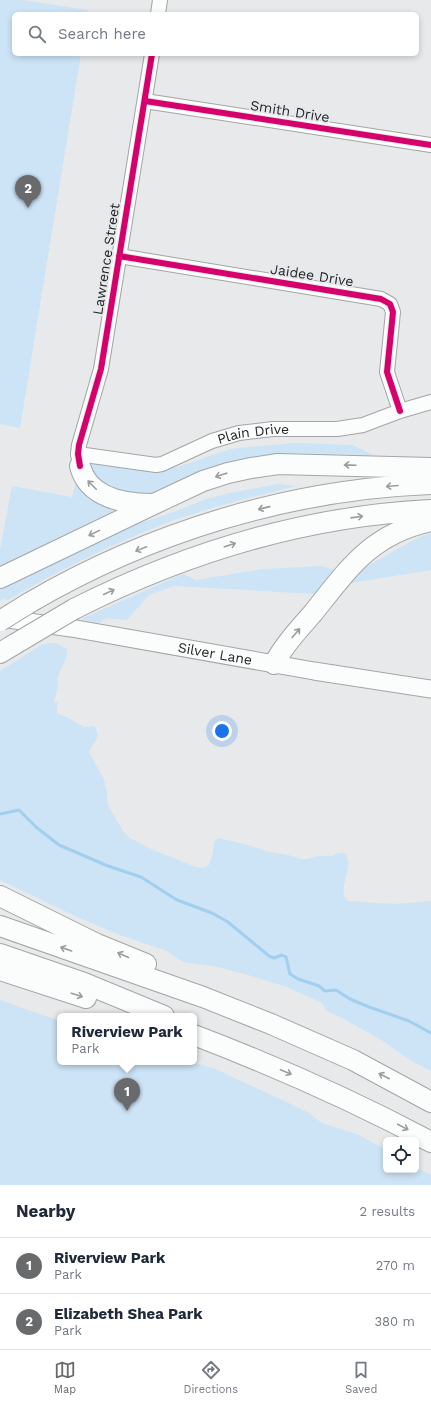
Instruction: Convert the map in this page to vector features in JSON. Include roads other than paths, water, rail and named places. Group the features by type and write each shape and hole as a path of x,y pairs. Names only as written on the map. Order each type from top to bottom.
{"highway":[{"path":"79,460 84,476 89,483 106,496 130,503 154,504"},
{"path":"0,578 203,481 218,476 265,466 293,464 431,468"},
{"path":"0,620 66,582 118,558 170,537 221,520 267,507 326,495 380,487 431,484"},
{"path":"8,648 74,609 140,578 203,554 269,534 334,520 402,511 431,510"},
{"path":"274,664 285,646 363,554 385,538 399,531 431,521"},
{"path":"0,896 170,980"},
{"path":"0,926 240,1002 278,1021 307,1039 365,1066 431,1102"},
{"path":"0,954 84,983 157,1013"},
{"path":"0,970 131,1013"},
{"path":"197,1031 250,1057 345,1098 431,1142"},
{"path":"197,1037 250,1057"}],"main road":[{"name":"Silver Lane","path":"0,620 78,629 274,664 431,689"}],"street":[{"path":"158,12 160,0"},
{"name":"Lawrence Street","path":"79,460 81,435 101,369 152,56"},
{"name":"Smith Drive","path":"145,101 431,145"},
{"name":"Jaidee Drive","path":"119,256 381,299 390,304 393,312 387,372 400,412"},
{"name":"Plain Drive","path":"79,460 156,465 162,464 212,441 239,433 273,429 337,429 363,425 431,402"}],"waterway":[{"path":"0,814 19,810 36,827 59,845 108,866 141,877 177,900 212,913 228,922 269,956 274,958 282,955 286,957 290,974 298,979 319,986 325,991 336,990 350,999 409,1021 431,1033"}],"place":[{"name":"Elizabeth Shea Park","path":"28,208"},
{"name":"Riverview Park","path":"127,1111"}]}
